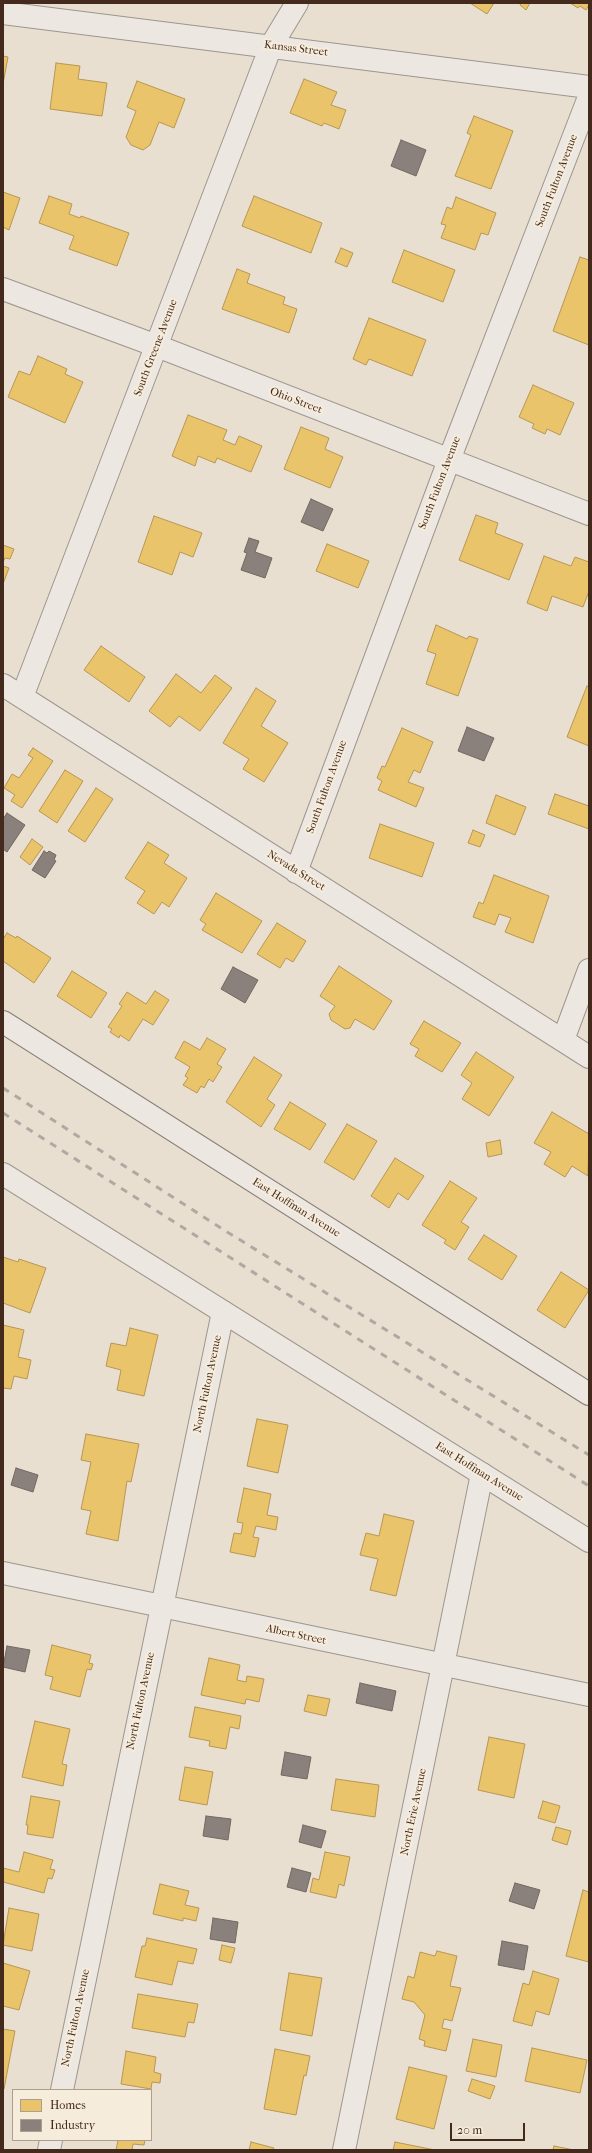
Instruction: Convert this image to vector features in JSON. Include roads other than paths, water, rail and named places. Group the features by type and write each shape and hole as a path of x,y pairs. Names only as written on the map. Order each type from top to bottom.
{"street":[{"name":"South Greene Avenue","path":"22,697 271,46 297,3"},
{"name":"Kansas Street","path":"3,13 589,87"},
{"name":"South Fulton Avenue","path":"296,872 449,460 589,97"},
{"name":"Ohio Street","path":"3,289 157,346 589,514"},
{"name":"Nevada Street","path":"3,685 589,1057"},
{"path":"563,1040 589,970"},
{"name":"East Hoffman Avenue","path":"3,1022 589,1394"},
{"name":"East Hoffman Avenue","path":"3,1174 589,1541"},
{"name":"North Fulton Avenue","path":"62,2089 223,1312"},
{"name":"North Erie Avenue","path":"344,2150 482,1474"},
{"name":"Albert Street","path":"3,1573 589,1695"}],"railway":[{"path":"3,1088 224,1230 589,1455"},
{"path":"3,1113 589,1486"}]}
